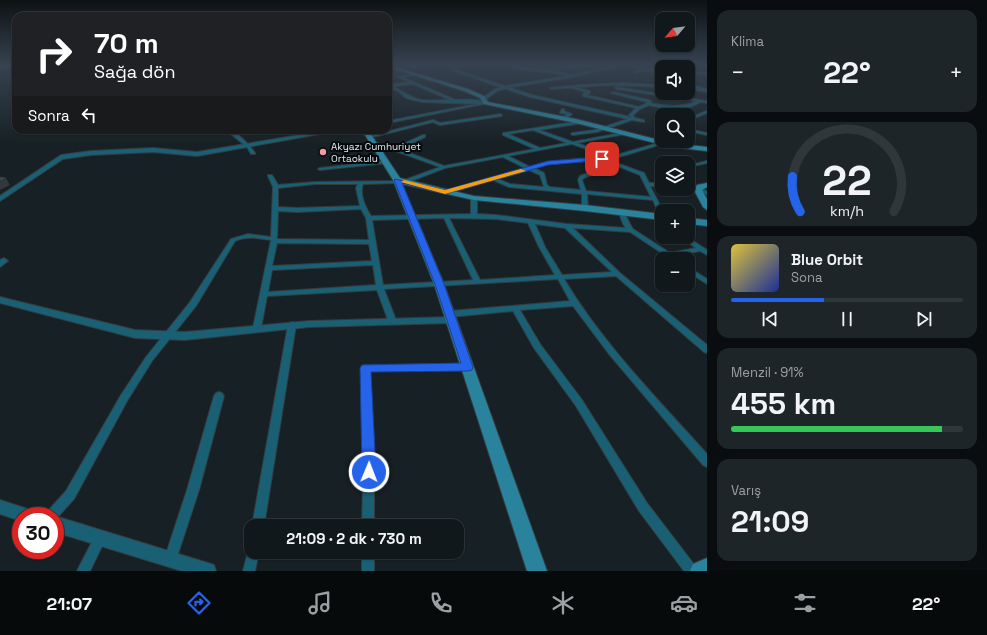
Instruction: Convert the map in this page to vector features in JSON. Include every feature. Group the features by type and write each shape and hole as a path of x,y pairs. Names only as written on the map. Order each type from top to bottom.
{"main road":[{"path":"470,92 482,97 485,101 565,118 655,140"},
{"path":"369,137 385,162 400,181 451,317 537,571"},
{"path":"695,147 707,149"},
{"path":"400,181 474,198 585,208 655,216"},
{"path":"707,185 698,189 707,207"},
{"path":"695,222 707,223"},
{"path":"700,571 707,568"}],"street":[{"path":"401,92 407,98 422,101 485,101"},
{"path":"433,92 456,101"},
{"path":"392,121 485,101 494,92"},
{"path":"518,92 531,96 643,121"},
{"path":"588,92 589,92 584,96 639,108"},
{"path":"613,93 649,101 649,104"},
{"path":"695,100 707,101"},
{"path":"633,118 631,115 639,108 649,104 669,108 694,105 701,101"},
{"path":"694,105 707,110"},
{"path":"564,110 561,112 570,114 565,118"},
{"path":"695,116 707,110"},
{"path":"392,131 433,121 440,124 501,115"},
{"path":"539,149 504,134 580,122 587,117"},
{"path":"573,134 607,129 633,118"},
{"path":"533,129 614,157"},
{"path":"695,131 707,134"},
{"path":"276,187 315,183 400,181 444,167 625,133"},
{"path":"233,134 248,146 253,153"},
{"path":"1,197 26,183 61,157 153,150 197,154 316,134"},
{"path":"369,137 381,134"},
{"path":"394,148 424,136"},
{"path":"369,137 444,167"},
{"path":"445,192 548,163 614,157 655,144"},
{"path":"504,156 542,174 545,185 548,188"},
{"path":"602,159 642,174 657,204"},
{"path":"320,169 385,162"},
{"path":"695,165 707,162"},
{"path":"585,208 584,192 580,180 582,177 614,164"},
{"path":"257,328 274,240 276,187 270,176"},
{"path":"494,179 509,185 654,199"},
{"path":"361,183 359,188 363,207 369,218 380,287 392,320"},
{"path":"647,184 655,185"},
{"path":"695,189 707,193"},
{"path":"474,198 474,216"},
{"path":"276,209 305,210 363,207"},
{"path":"622,213 626,224 631,230 664,252"},
{"path":"446,217 477,281"},
{"path":"369,218 496,217 567,226 631,230"},
{"path":"531,222 542,247 575,303 612,352 707,462"},
{"path":"567,226 618,274 705,345"},
{"path":"59,507 70,494 124,398 149,359 193,304 233,240 239,237 255,236 274,240 372,242"},
{"path":"694,244 707,253"},
{"path":"685,252 701,249"},
{"path":"268,268 376,263"},
{"path":"264,294 618,274"},
{"path":"695,274 707,282"},
{"path":"0,300 135,334 185,336 257,328 451,317 575,303"},
{"path":"516,309 537,346 579,403 643,507 692,571"},
{"path":"259,519 292,326"},
{"path":"368,519 369,444 366,368 468,367"},
{"path":"170,560 193,490 219,396"},
{"path":"1,509 12,512"},
{"path":"64,527 208,571"},
{"path":"83,571 100,538"},
{"path":"249,571 252,559"},
{"path":"368,559 368,571"}],"building":[{"path":"0,177 6,178 0,181"}],"slow traffic":[{"path":"404,182 445,192 523,171"}],"place":[{"name":"Akyazı Cumhuriyet Ortaokulu","path":"323,152"}],"route":[{"path":"369,472 366,368 468,367 439,284 397,180 445,192 548,163 602,159"}]}
